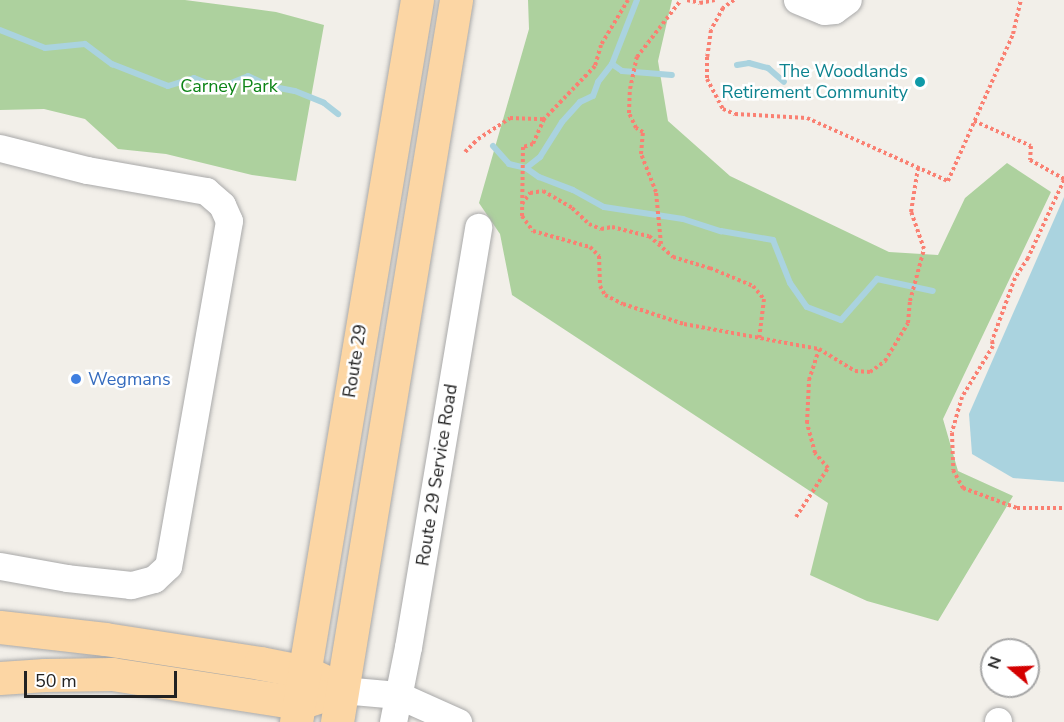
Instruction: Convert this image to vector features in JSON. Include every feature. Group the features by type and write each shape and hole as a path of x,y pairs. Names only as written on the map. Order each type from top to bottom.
{"main road":[{"name":"Route 29","path":"300,699 417,0"},
{"path":"337,722 456,0"},
{"path":"0,627 116,640 260,663 300,699"},
{"path":"0,678 112,674 300,699 342,690"}],"street":[{"path":"797,0 824,11 834,10 848,0"},
{"path":"0,148 87,170 206,191 222,205 229,221 168,566 154,579 131,585 67,578 0,566"},
{"name":"Route 29 Service Road","path":"393,722 410,636 478,227"},
{"path":"342,690 398,695 458,722"}],"path":[{"path":"628,0 601,45 595,66 543,119 533,144 523,147 520,198 522,216 533,231 590,247 598,256 600,286 605,295 623,304 684,324 819,350 855,371 870,372 885,361 908,323 910,302 924,249 911,212 918,168"},
{"path":"661,245 656,192 641,154 643,132 636,128 629,113 630,89 637,57 681,0"},
{"path":"687,0 700,3 715,0"},
{"path":"734,0 723,8 711,30 707,57 707,79 723,109 735,114 807,118 948,181 1013,34 1021,0"},
{"path":"465,152 478,139 510,118 543,119"},
{"path":"974,121 1031,146 1030,160 1064,179 1028,258 1015,278 992,342 993,346 962,397 952,433 953,470 963,488 1017,508 1064,508"},
{"path":"521,205 530,193 543,191 572,208 589,224 601,229 612,227 649,236 673,257 710,268 753,286 764,299 759,338"},
{"path":"796,517 828,468 815,453 807,423 809,380 819,350"}],"green space":[{"name":"Carney Park","path":"0,0 185,0 276,12 324,25 296,181 252,175 166,154 118,149 85,119 44,109 0,110"},
{"path":"528,0 672,0 658,61 668,121 730,176 889,252 938,255 965,198 1007,163 1051,192 943,419 958,471 1013,496 938,621 867,601 810,575 828,503 512,295 500,234 479,203 529,29"}],"water":[{"path":"1064,197 1064,482 1013,478 972,454 969,414"}],"waterway":[{"path":"493,146 509,164 526,168 540,157 562,122 580,102 593,96 598,82 612,64 637,0"},
{"path":"0,30 45,48 85,44 112,64 168,86 194,78 219,88 248,76 269,86 295,91 324,103 338,114"},
{"path":"737,65 749,63 768,68 784,82"},
{"path":"612,64 622,71 672,75"},
{"path":"526,168 539,177 573,190 604,207 683,219 721,231 773,240 790,283 807,307 841,320 877,279 933,291"}],"place":[{"name":"The Woodlands Retirement Community","path":"920,82"},
{"name":"Wegmans","path":"76,379"}]}
